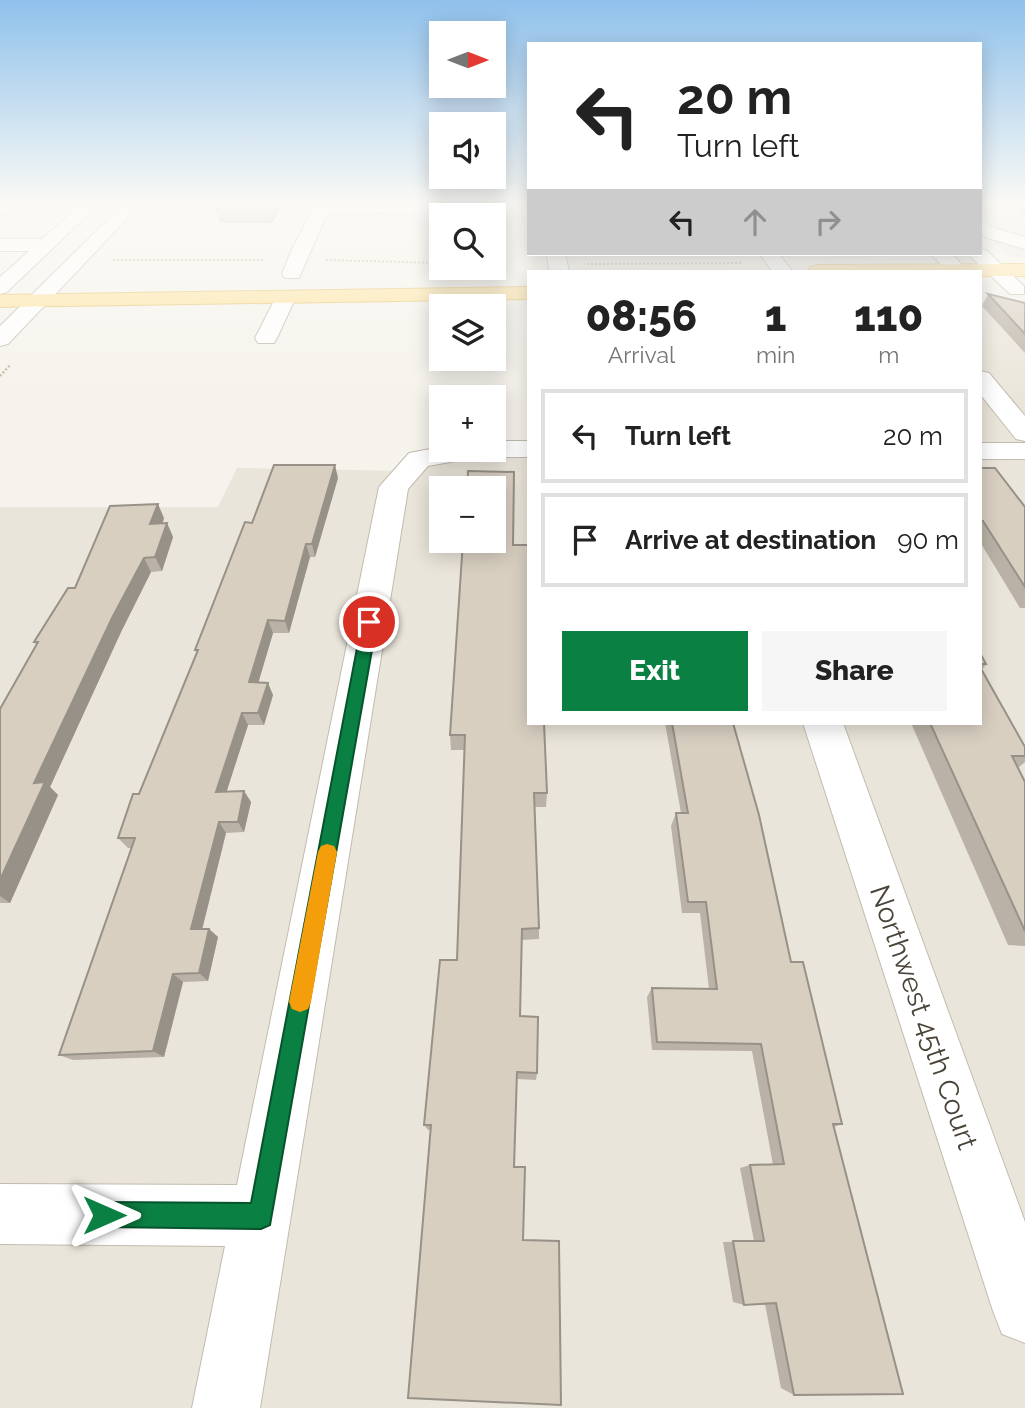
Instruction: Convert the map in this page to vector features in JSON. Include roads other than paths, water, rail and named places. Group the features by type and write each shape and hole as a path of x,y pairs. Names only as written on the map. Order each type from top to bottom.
{"main road":[{"path":"982,270 1025,270"},
{"path":"267,274 314,274"},
{"path":"4,280 85,275"},
{"path":"419,295 527,286"},
{"path":"982,290 1021,289"},
{"path":"0,301 527,293"}],"street":[{"path":"4,280 18,269"},
{"path":"0,339 70,269"},
{"path":"292,274 294,269"},
{"path":"997,270 1021,289"},
{"path":"266,338 286,297"},
{"path":"982,380 1025,433"},
{"path":"506,449 527,449"},
{"path":"982,451 1025,451"},
{"path":"226,1408 394,488 419,459 429,457"},
{"name":"Northwest 45th Court","path":"824,725 1025,1311"},
{"path":"0,1214 261,1216"}]}
